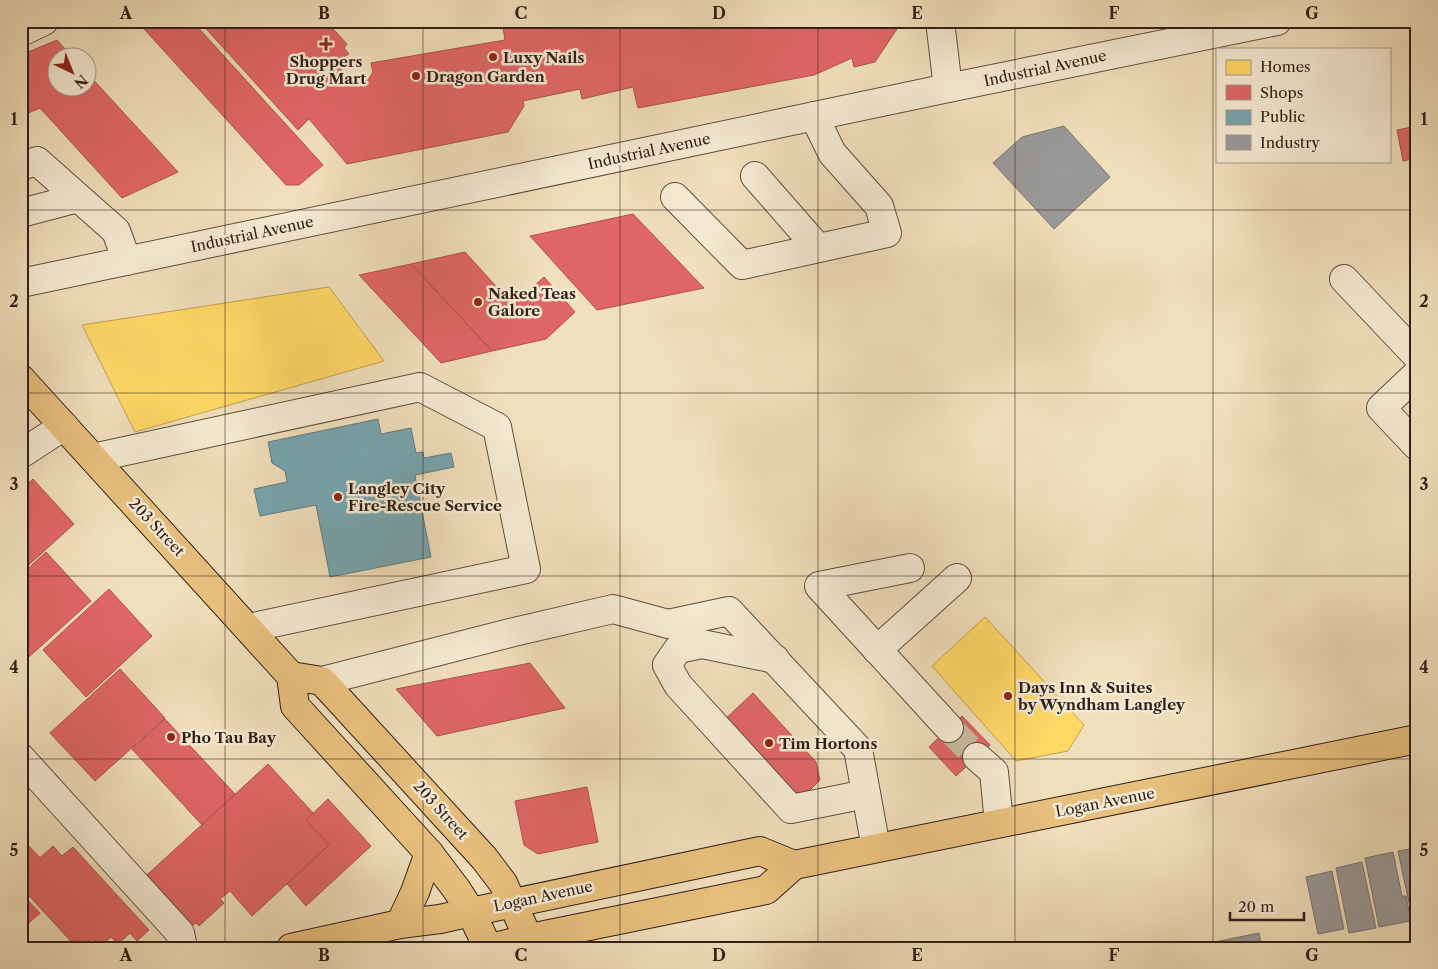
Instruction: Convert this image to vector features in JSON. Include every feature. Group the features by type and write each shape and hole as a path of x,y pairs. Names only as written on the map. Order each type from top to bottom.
{"main road":[{"name":"203 Street","path":"21,380 291,676"},
{"path":"322,681 291,676 295,706 429,853 471,912 489,948 594,937 766,890 794,865"},
{"name":"203 Street","path":"322,681 484,858 503,883 532,943"},
{"name":"Logan Avenue","path":"291,948 760,851 794,865 1417,739"},
{"path":"400,924 415,892 429,853"}],"street":[{"path":"21,32 44,21"},
{"path":"940,21 948,88"},
{"name":"Industrial Avenue","path":"21,283 948,88 1277,21"},
{"path":"675,197 742,265 887,233 879,206 832,153 814,116"},
{"path":"21,166 37,160 116,231 127,261"},
{"path":"754,176 818,248"},
{"path":"21,213 78,198"},
{"path":"1344,279 1417,356"},
{"path":"1417,374 1381,408 1417,446"},
{"path":"94,458 420,387 497,427 526,569 249,628"},
{"path":"21,454 64,426"},
{"path":"910,568 818,586 949,728"},
{"path":"877,650 957,578"},
{"path":"322,681 514,632 613,610 668,624 730,611 858,749 876,848"},
{"path":"774,660 702,644 678,649 668,665 678,686 791,808 866,794"},
{"path":"977,757 994,772 999,823"},
{"path":"21,758 180,933 183,948"}],"building: Homes":[{"path":"329,287 384,361 135,432 82,325"},
{"name":"Days Inn & Suites by Wyndham Langley","path":"985,617 1084,725 1068,751 1016,761 932,666"}],"building: Shops":[{"path":"144,21 192,21 323,165 299,185 286,185 144,29"},
{"path":"199,21 326,21 347,44 344,48 349,54 345,56 340,66 346,80 352,84 361,84 368,80 373,72 371,63 505,40 502,21 895,21 897,29 875,62 854,67 852,58 814,75 638,108 633,87 582,99 580,89 523,101 524,106 508,132 347,164 309,119 298,130"},
{"path":"57,40 64,48 48,48 48,98 98,98 98,85 178,172 122,198 40,108 21,116 21,55"},
{"path":"1417,126 1417,158 1403,161 1397,130"},
{"path":"633,214 704,288 597,310 530,236"},
{"name":"Naked Teas Galore","path":"465,252 513,305 544,277 575,312 546,339 492,351 411,264"},
{"path":"411,264 492,351 441,363 359,275"},
{"path":"33,479 74,524 21,572 21,489"},
{"path":"46,552 91,601 21,664 21,575"},
{"path":"109,589 152,636 86,697 43,650"},
{"path":"530,663 565,708 437,736 396,689"},
{"path":"120,669 165,718 95,781 50,733"},
{"name":"Tim Hortons","path":"753,693 816,762 820,780 803,797 782,789 721,723"},
{"path":"962,716 990,745 956,776 929,747"},
{"path":"165,719 235,794 202,825 132,749"},
{"path":"268,764 313,813 306,820 329,845 252,916 230,891 220,899 224,903 199,926 196,923 193,925 147,875"},
{"path":"587,787 598,842 538,854 524,845 515,801"},
{"path":"328,799 371,846 306,906 287,884 329,845 306,820"},
{"path":"29,846 40,858 53,846 62,856 73,847 149,930 137,941 130,933 118,944 111,937 99,947 92,939 83,948 77,948 21,887 21,853"},
{"path":"21,893 40,913 21,930"}],"building: Public":[{"name":"Langley City Fire-Rescue Service","path":"378,419 381,434 411,428 416,453 423,452 424,458 451,453 454,467 415,475 431,557 330,577 316,505 260,516 254,489 287,482 285,471 272,463 268,442"}],"building: Industry":[{"path":"1064,126 1110,177 1054,229 993,163 1022,137"},
{"path":"1417,848 1417,911 1411,912 1398,851"},
{"path":"1393,852 1402,896 1406,896 1411,921 1379,927 1365,858"},
{"path":"1362,862 1376,928 1349,933 1336,868"},
{"path":"1332,871 1344,929 1318,934 1306,877"},
{"path":"1259,933 1262,948 1185,948"}],"tunnel":[{"path":"949,728 977,757"}],"place":[{"name":"Shoppers Drug Mart","path":"326,44"},
{"name":"Luxy Nails","path":"493,57"},
{"name":"Dragon Garden","path":"416,76"},
{"name":"Naked Teas Galore","path":"478,302"},
{"name":"Langley City Fire-Rescue Service","path":"338,497"},
{"name":"Days Inn & Suites by Wyndham Langley","path":"1008,696"},
{"name":"Pho Tau Bay","path":"171,737"},
{"name":"Tim Hortons","path":"769,743"}]}
